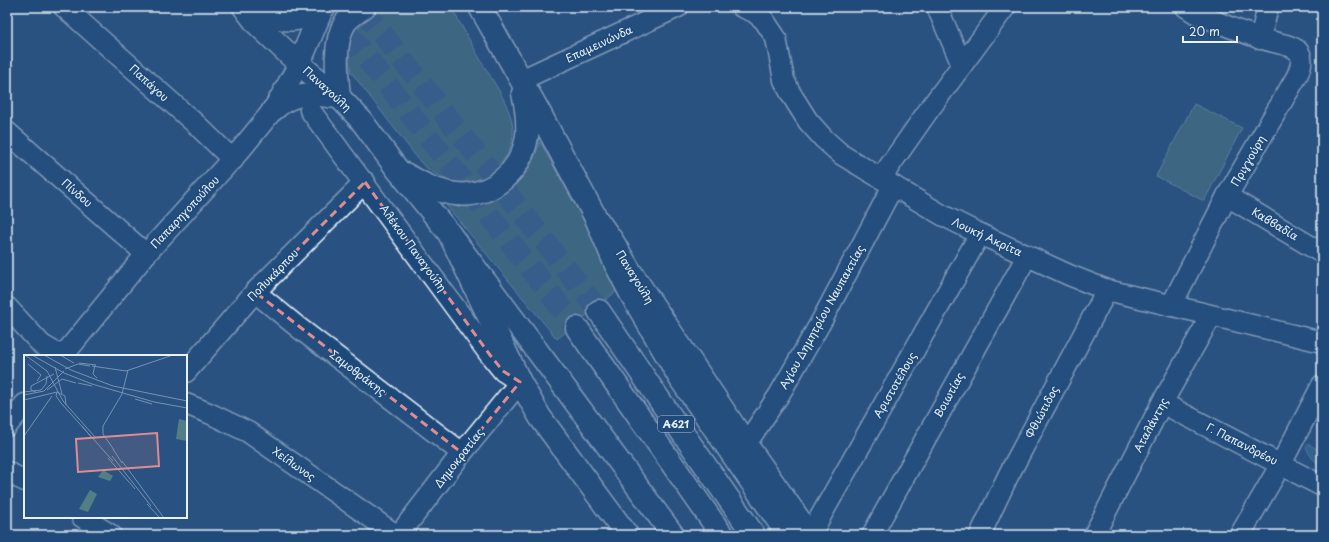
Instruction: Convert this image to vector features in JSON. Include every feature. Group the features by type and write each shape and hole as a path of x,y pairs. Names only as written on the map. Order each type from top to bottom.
{"main road":[{"name":"Παναγούλη","path":"244,7 256,23 299,64 339,97 361,120 397,170 448,233"},
{"path":"265,7 268,11 275,15 293,20 312,16 323,8"},
{"path":"273,110 283,102 296,96 321,95 339,97 337,62 341,34 344,25 349,19 364,7"},
{"name":"Παναγούλη","path":"480,7 596,218 746,444 810,535"},
{"path":"299,64 323,8"},
{"path":"397,170 429,187 442,192 472,194 486,190 498,184 517,164 527,136 525,103 521,80"},
{"path":"596,218 615,264 681,380 788,535"},
{"path":"448,233 520,382 540,418 627,535"},
{"path":"448,233 673,535"},
{"name":"Α621","path":"599,311 663,406 754,535"},
{"name":"Α621","path":"577,328 722,535"}],"street":[{"name":"Παπάγου","path":"64,7 198,126 233,160"},
{"name":"Επαμεινώνδα","path":"521,80 678,7"},
{"name":"Λουκή Ακρίτα","path":"742,7 754,12 764,20 776,38 784,80 790,94 808,121 824,139 842,155 942,215 1027,256 1107,290 1322,342"},
{"path":"937,7 962,65"},
{"name":"Αγίου Δημητρίου Ναυπακτίας","path":"746,444 779,395 822,320 887,182 962,65 1005,7"},
{"path":"1186,7 1195,13 1260,39 1268,7"},
{"name":"Πριγγούρη","path":"1171,306 1227,196 1297,76 1301,66 1301,57 1297,50 1288,46 1260,39"},
{"name":"Παπαρηγοπούλου","path":"63,355 146,254 233,160 273,110 299,64"},
{"name":"Αλέκου Παναγούλη","path":"310,110 365,182 490,355 503,371 520,382"},
{"name":"Πίνδου","path":"7,132 146,254"},
{"name":"Πολυκάρπου","path":"187,371 255,292 365,182"},
{"name":"Καββαδία","path":"1227,196 1322,253"},
{"name":"Αριστοτέλους","path":"810,535 980,234"},
{"name":"Βοιωτίας","path":"872,535 1027,256"},
{"name":"Φθιώτιδος","path":"980,535 1008,476 1107,290"},
{"name":"Σαμοθράκης","path":"255,292 299,328 462,453"},
{"path":"7,307 42,345 60,355"},
{"name":"Αταλάντης","path":"1094,535 1162,403 1211,316"},
{"name":"Δημοκρατίας","path":"399,535 462,453 520,382"},
{"path":"1240,535 1281,464 1322,385"},
{"name":"Γ. Παπανδρέου","path":"1162,403 1322,486"},
{"name":"Χείλωνος","path":"187,404 248,432 396,535"},
{"path":"7,426 24,405"},
{"path":"7,472 24,480"},
{"path":"84,518 111,535"}],"highlighted area":[{"path":"365,182 490,355 503,371 520,382 462,453 255,292"}],"green space":[{"path":"384,7 451,7 503,98 512,124 512,139 507,154 498,166 486,176 470,182 455,182 441,177 421,163 351,72 349,49 354,33 366,21"},
{"path":"1194,104 1242,128 1204,201 1156,176"},
{"path":"540,142 581,215 618,290 557,339 446,205 468,207 477,206 496,199 504,194 526,173"}],"water":[{"path":"1308,444 1322,452 1322,466 1310,455 1306,446"}],"tunnel":[{"path":"327,7 577,328"},
{"path":"361,7 599,311"}]}
